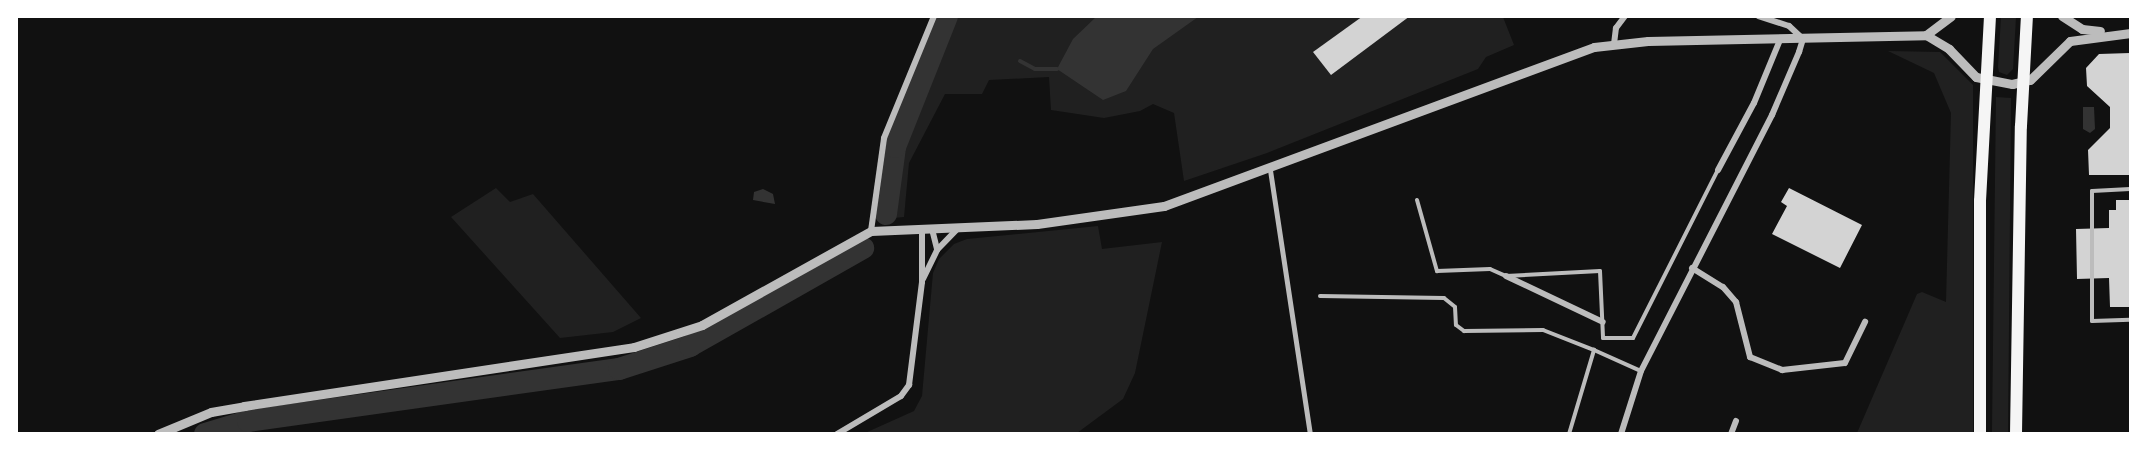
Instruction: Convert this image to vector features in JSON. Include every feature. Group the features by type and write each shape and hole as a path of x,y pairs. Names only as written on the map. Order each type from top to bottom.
{"highway":[{"path":"1980,434 1980,201 1990,16"},
{"path":"2016,434 2022,83 2026,16"}],"street":[{"path":"871,231 884,138 934,16"},
{"path":"1614,44 1616,28 1625,16"},
{"path":"1759,16 1784,24 1803,39"},
{"path":"1926,35 1951,16"},
{"path":"2062,16 2082,28 2130,33"},
{"path":"158,434 211,412 243,406 634,347 702,325 871,231 1082,220 1134,212 1190,198 1270,170 1571,53 1614,44 1926,35 1949,49 1976,77 1986,81 2022,83 2070,41 2114,33"},
{"path":"1621,434 1641,371 1772,115 1803,39"},
{"path":"1718,170 1754,103 1780,40"},
{"path":"1270,170 1310,434"},
{"path":"922,282 937,249 958,228"},
{"path":"927,229 937,249"},
{"path":"837,434 901,396 909,386 927,229"},
{"path":"1692,268 1723,286 1736,302 1750,357 1782,370 1845,363 1865,322"},
{"path":"1506,276 1603,322"},
{"path":"1731,434 1736,421"}],"lane":[{"path":"1417,200 1437,271 1490,269 1506,276 1600,271 1603,338 1633,338 1718,170"},
{"path":"2130,189 2092,191 2091,213 2092,321 2130,320"},
{"path":"1320,296 1444,298 1455,307 1456,325 1464,331 1543,330 1641,371"},
{"path":"1569,434 1593,350"}],"shaded area":[{"path":"956,17 1503,17 1514,45 1486,57 1478,69 1267,153 1184,181 1174,113 1153,104 1140,111 1104,118 1051,110 1049,77 989,80 982,94 945,94 909,163 904,217 893,218 906,138"},
{"path":"1096,17 1198,17 1153,49 1126,91 1103,100 1057,69 1073,39"},
{"path":"2001,17 2016,17 2013,69 2007,75 1999,72 1998,67"},
{"path":"1888,51 1940,52 1973,85 1973,433 1857,433 1917,294 1922,292 1946,302 1951,113 1934,73"},
{"path":"1996,97 2011,98 2008,434 1992,433"},
{"path":"2083,107 2094,107 2095,129 2090,133 2083,129"},
{"path":"496,188 510,202 533,194 641,318 613,332 560,338 451,217"},
{"path":"763,189 773,194 775,204 753,200 754,192"},
{"path":"1098,226 1102,249 1162,242 1135,373 1123,399 1077,433 865,433 914,411 922,396 933,273 939,259 954,244 967,239"}],"building":[{"path":"1363,16 1410,16 1331,75 1313,52"},
{"path":"2130,53 2130,175 2089,175 2088,150 2110,128 2110,107 2087,86 2086,68 2099,54"},
{"path":"1789,188 1862,225 1840,268 1772,234 1787,206 1781,202"},
{"path":"2116,200 2130,200 2130,307 2110,307 2109,278 2077,279 2076,229 2109,228 2109,210 2116,210"}],"waterway":[{"path":"886,214 895,147 947,16"},
{"path":"1020,61 1035,69 1057,69"},
{"path":"205,434 248,421 619,369 690,346 863,248"}]}
